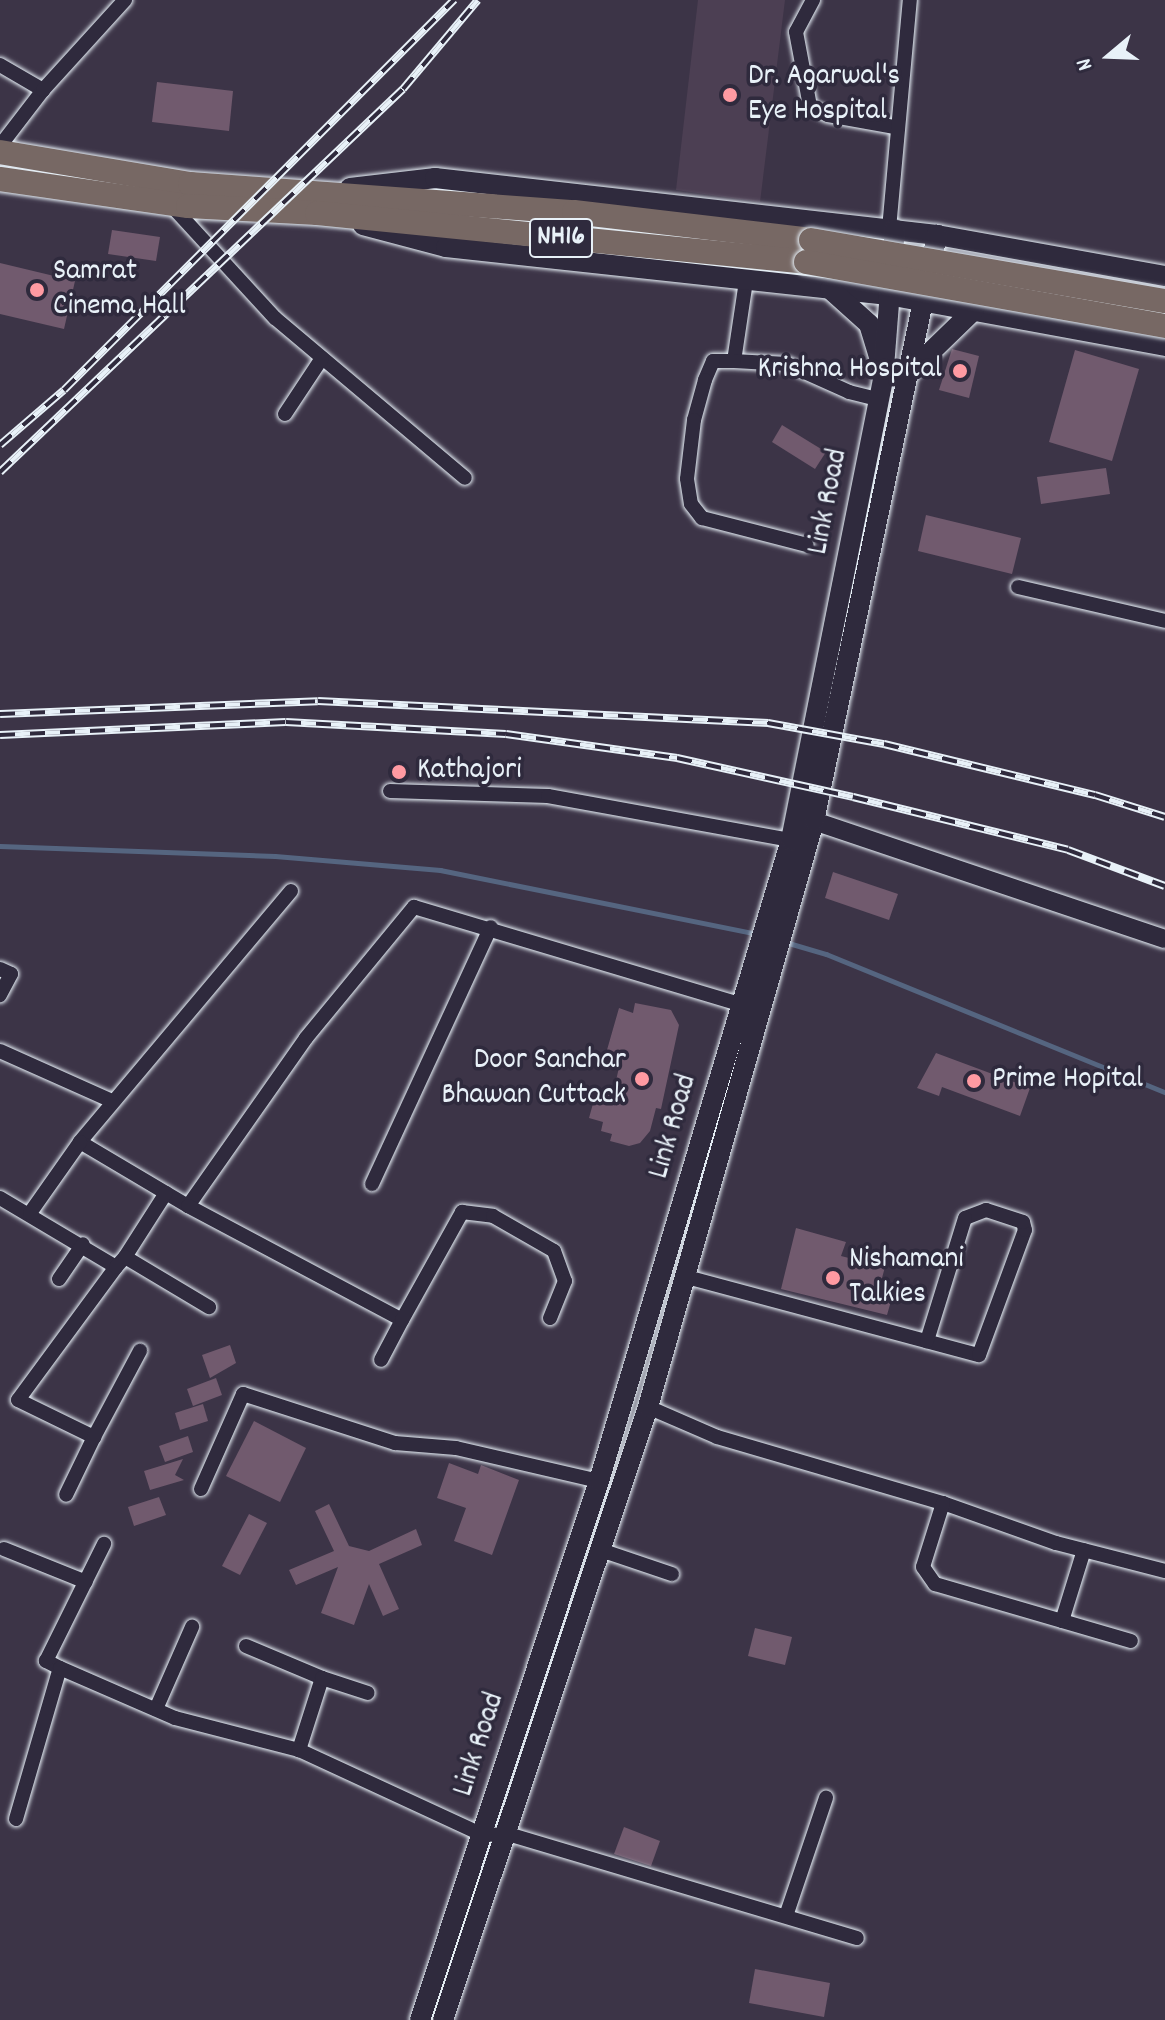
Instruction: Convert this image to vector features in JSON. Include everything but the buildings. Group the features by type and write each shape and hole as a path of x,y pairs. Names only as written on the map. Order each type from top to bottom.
{"highway":[{"name":"NH16","path":"0,152 321,202 808,251 1165,301"},
{"name":"NH16","path":"0,179 170,203 321,202"},
{"name":"NH16","path":"808,251 1165,326"}],"main road":[{"path":"321,202 435,178 937,235 1165,276"},
{"path":"321,202 446,247 888,295 1165,346"},
{"name":"Link Road","path":"776,923 881,390 892,229"},
{"name":"Link Road","path":"443,2020 508,1834 648,1407 687,1277 762,970 814,821 937,235"},
{"path":"830,289 869,324 881,390"},
{"path":"910,372 974,310"},
{"name":"Link Road","path":"420,2020 599,1481 742,1005 762,970"}],"street":[{"path":"0,146 43,90 125,0"},
{"path":"813,0 796,32 810,106 828,115 895,127"},
{"path":"892,229 895,127 910,0"},
{"path":"0,65 43,90"},
{"path":"170,203 275,318 465,478"},
{"path":"734,361 746,281"},
{"path":"285,414 322,358"},
{"path":"807,545 702,518 691,504 687,479 701,393 713,361 787,364 881,390"},
{"path":"1018,587 1165,621"},
{"path":"390,791 548,796 791,840"},
{"path":"814,821 1165,939"},
{"path":"30,1213 112,1101 291,891"},
{"path":"188,1206 306,1038 414,907 491,927 742,1005"},
{"path":"372,1184 491,927"},
{"path":"0,969 11,974 0,995"},
{"path":"0,1051 112,1101"},
{"path":"80,1142 188,1206 402,1320"},
{"path":"94,1437 18,1400 120,1262 166,1193"},
{"path":"0,1198 83,1244 209,1307"},
{"path":"687,1277 976,1356 984,1352 1025,1230 1023,1222 986,1210 975,1210 965,1218 927,1341"},
{"path":"381,1360 462,1212 493,1216 554,1251 565,1281 550,1318"},
{"path":"59,1279 83,1244"},
{"path":"66,1495 140,1351"},
{"path":"201,1489 243,1394 395,1443 456,1448 599,1481"},
{"path":"648,1407 717,1437 943,1503 1084,1550 1165,1571"},
{"path":"943,1503 923,1567 925,1576 935,1584 1131,1641"},
{"path":"104,1544 46,1661 156,1709 299,1750 483,1835 508,1834 857,1938"},
{"path":"4,1549 86,1582"},
{"path":"601,1550 672,1574"},
{"path":"1062,1621 1084,1550"},
{"path":"156,1709 192,1627"},
{"path":"246,1646 322,1678 368,1693"},
{"path":"16,1819 60,1668"},
{"path":"299,1750 322,1678"},
{"path":"786,1916 826,1798"}],"shaded area":[{"name":"Dr. Agarwal's Eye Hospital","path":"698,0 785,0 760,202 676,190"}],"waterway":[{"path":"0,846 275,856 440,870 756,934"},
{"path":"785,942 826,954 1165,1092"}],"railway":[{"path":"0,445 64,390 454,0"},
{"path":"0,472 403,89 478,0"},
{"path":"0,714 318,701 768,723 884,744 1095,795 1165,817"},
{"path":"0,735 286,722 506,734 677,758 853,797 1068,850 1165,886"}],"place":[{"name":"Dr. Agarwal's Eye Hospital","path":"730,95"},
{"name":"Samrat Cinema Hall","path":"37,290"},
{"name":"Krishna Hospital","path":"960,371"},
{"name":"Kathajori","path":"399,772"},
{"name":"Door Sanchar Bhawan Cuttack","path":"642,1079"},
{"name":"Prime Hopital","path":"974,1081"},
{"name":"Nishamani Talkies","path":"833,1278"}]}
